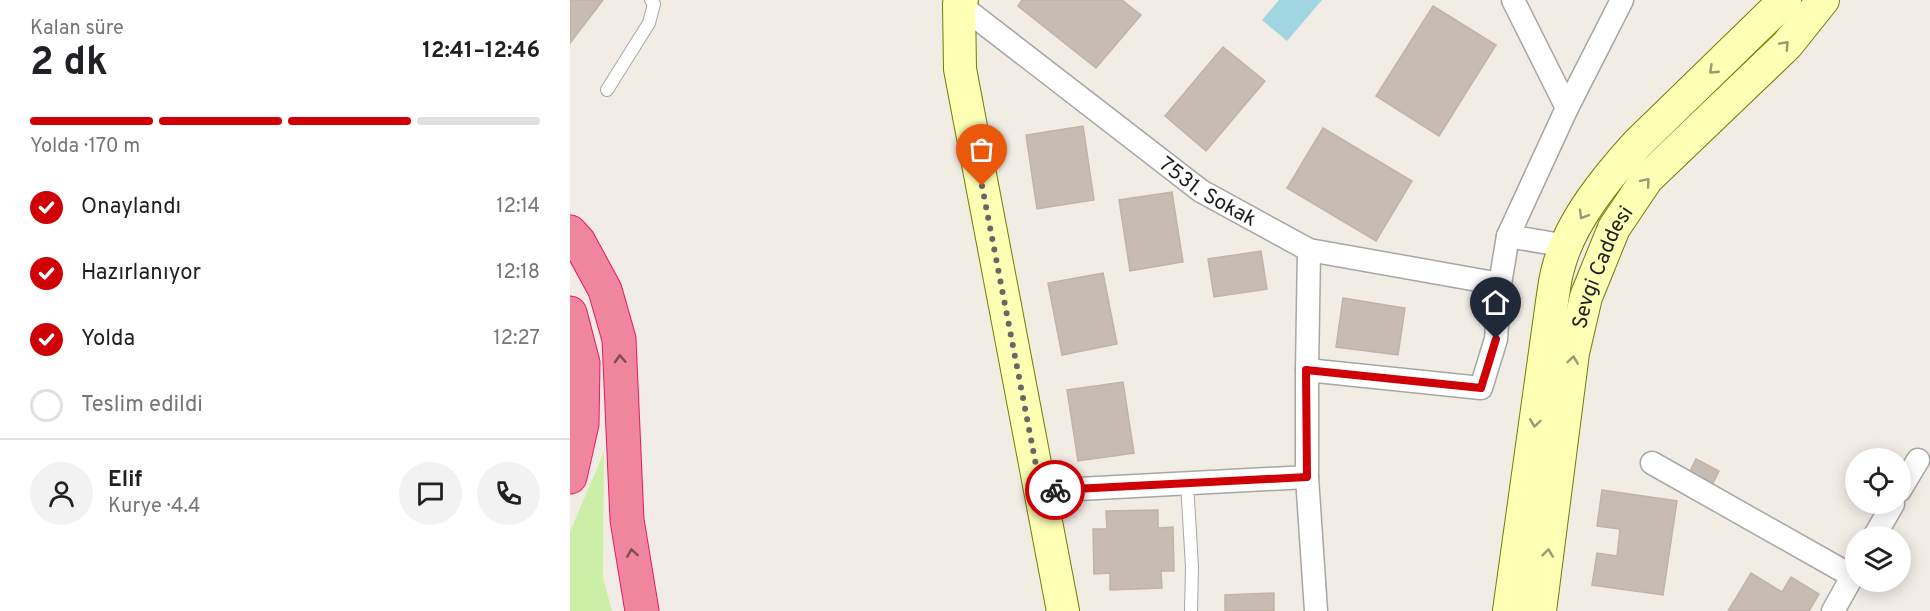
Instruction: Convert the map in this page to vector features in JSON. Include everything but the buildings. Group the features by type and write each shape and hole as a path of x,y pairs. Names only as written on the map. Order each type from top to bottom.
{"highway":[{"path":"570,232 579,242 605,290 619,339 627,520 642,611"},
{"path":"570,313 583,363 582,424 570,477"}],"street":[{"path":"1513,0 1567,108"},
{"path":"1306,370 1481,388 1496,339 1500,284 1508,236 1567,108 1623,0"},
{"name":"Sevgi Caddesi","path":"1509,611 1552,302 1559,264 1571,234 1594,196 1637,144 1785,0"},
{"name":"Sevgi Caddesi","path":"1540,611 1573,353 1586,297 1614,228 1647,178 1787,45 1823,0"},
{"path":"961,2 960,69 1063,611"},
{"name":"7531. Sokak","path":"961,2 1202,191 1309,250 1500,284"},
{"path":"1508,236 1566,246"},
{"path":"1309,250 1306,370 1307,477 1316,611"},
{"path":"1911,472 1918,460"},
{"path":"1652,463 1845,568"},
{"path":"1041,491 1307,477"},
{"path":"1833,611 1845,589"}],"lane":[{"path":"607,90 649,23 654,2"},
{"path":"1187,483 1192,567 1191,611"}],"green space":[{"path":"604,452 603,578 612,611 570,611 570,532"}],"water":[{"path":"1279,0 1322,0 1287,41 1262,20"}],"way so far":[{"path":"982,186 1041,491 1055,490"}],"route":[{"path":"1055,490 1307,477 1306,370 1481,388 1496,339"}]}
